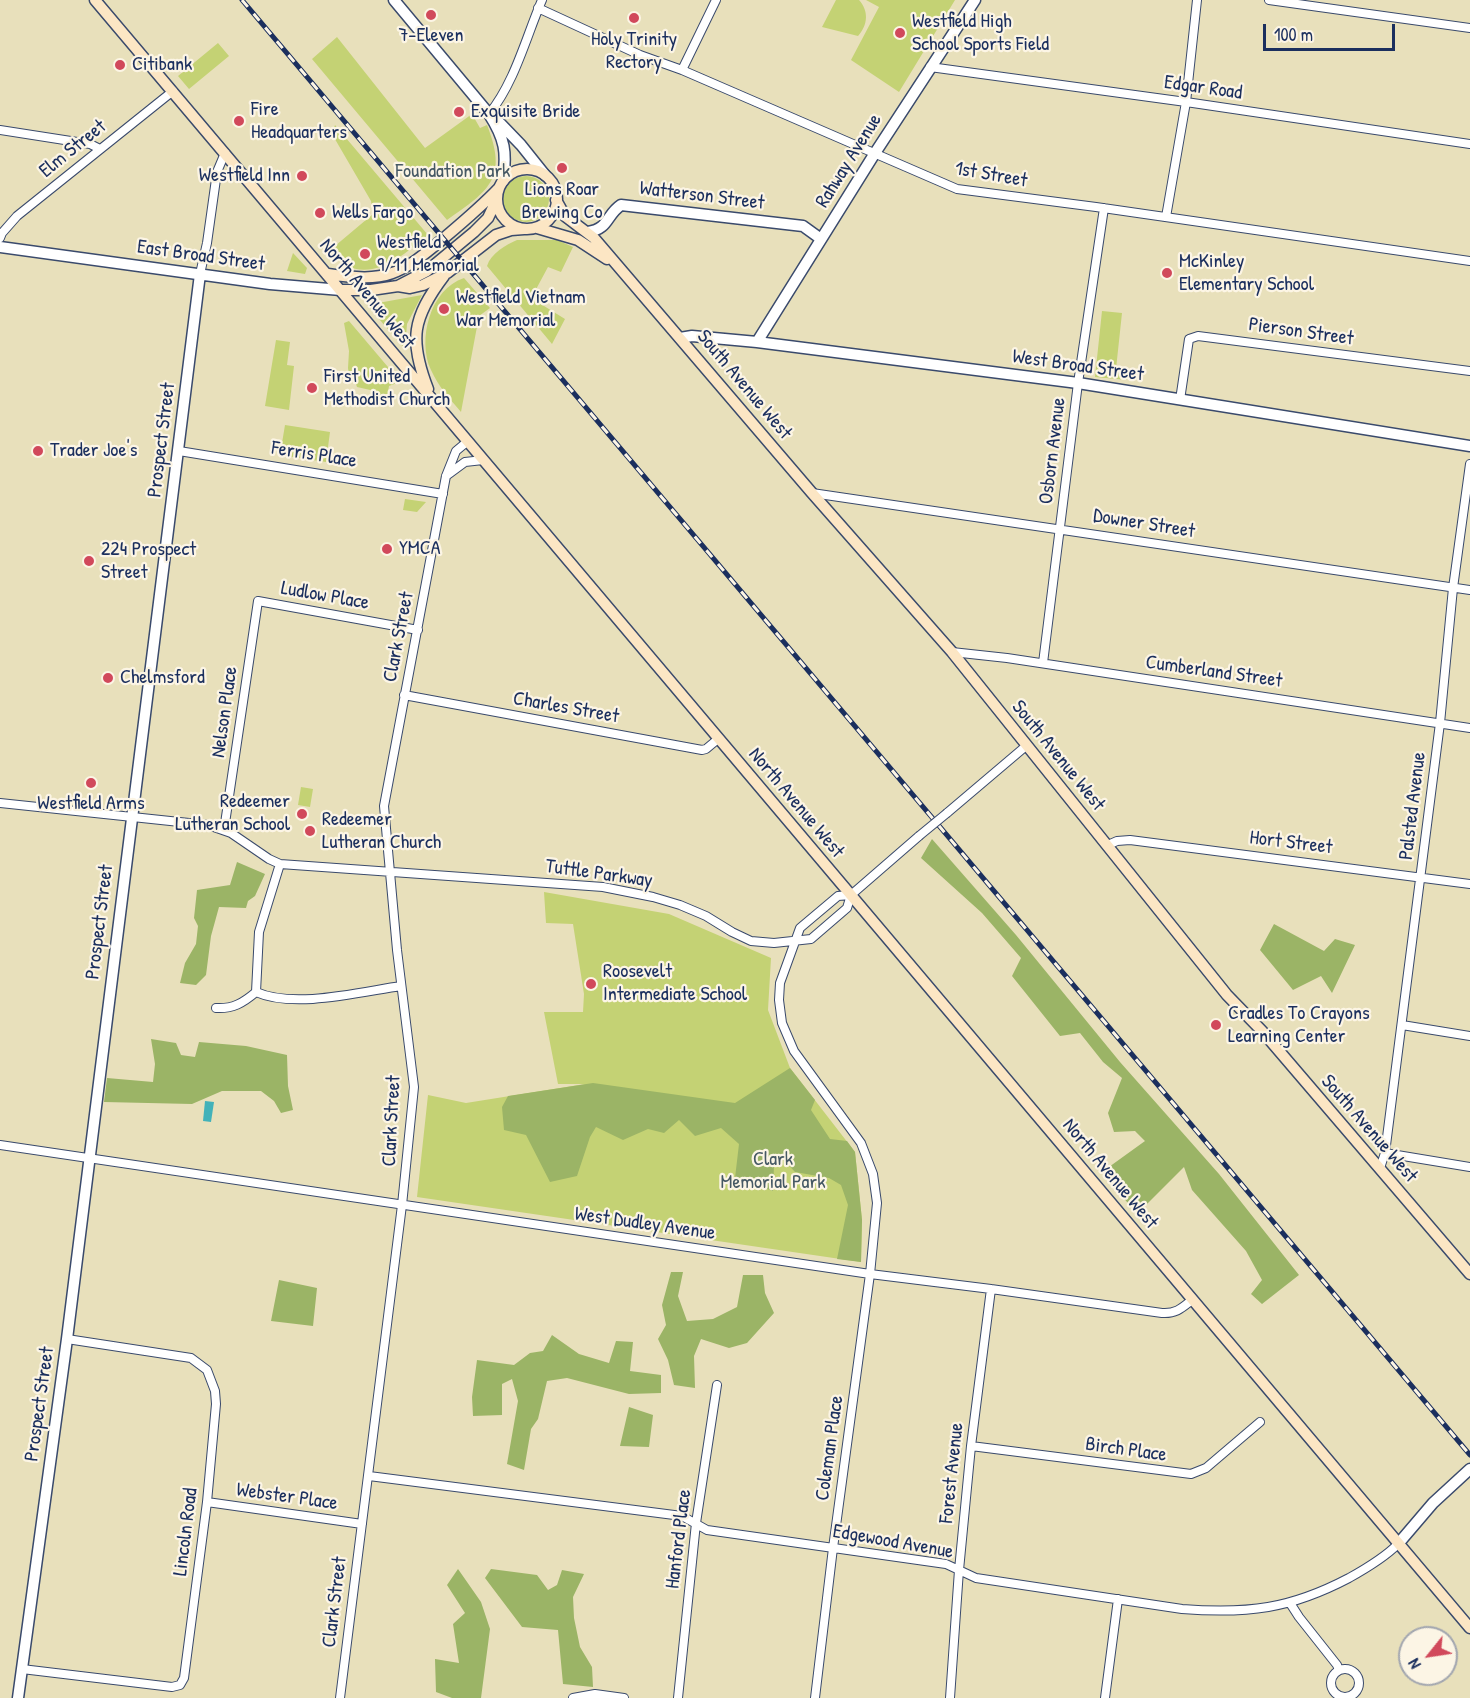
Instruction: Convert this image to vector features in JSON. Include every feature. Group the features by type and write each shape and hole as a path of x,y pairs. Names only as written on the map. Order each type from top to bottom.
{"main road":[{"name":"North Avenue West","path":"95,0 1470,1628"},
{"path":"328,274 366,279 396,273 406,268 470,217 500,189 512,173 525,169 545,175 552,184 556,200 551,216 537,228 524,229 513,225 500,211 500,189"},
{"name":"East Broad Street","path":"398,286 427,271 474,232 488,218 500,189"},
{"name":"South Avenue West","path":"556,200 565,216 588,232 952,652 1227,995 1262,1031 1470,1274"},
{"name":"South Avenue West","path":"537,228 578,240 615,264"},
{"name":"East Broad Street","path":"341,290 366,291 423,285 447,273 496,235 524,229"},
{"path":"431,398 417,358 417,328 426,303 447,273"}],"street":[{"path":"394,0 489,114 499,130 506,161 500,189"},
{"path":"682,70 716,0"},
{"name":"Rahway Avenue","path":"757,342 875,153 975,0"},
{"path":"1166,218 1186,102 1197,0"},
{"path":"1269,0 1470,28"},
{"path":"489,114 498,104 540,4"},
{"name":"1st Street","path":"540,4 640,55 682,70 957,189 1470,261"},
{"name":"Edgar Road","path":"930,68 1186,102 1470,144"},
{"name":"Elm Street","path":"0,238 17,216 173,91"},
{"path":"489,114 502,124 545,175"},
{"path":"0,130 90,144 100,149"},
{"name":"Prospect Street","path":"18,1698 90,1157 200,274 207,243 217,172 225,153"},
{"name":"Watterson Street","path":"588,232 597,231 604,225 614,209 621,205 803,226 821,239"},
{"name":"Osborn Avenue","path":"1043,663 1078,383 1104,208"},
{"name":"East Broad Street","path":"0,247 270,284 341,290"},
{"name":"West Broad Street","path":"680,338 692,336 757,342 1078,383 1470,446"},
{"name":"Pierson Street","path":"1180,400 1189,339 1198,336 1470,371"},
{"name":"Clark Street","path":"340,1698 402,1205 414,1087 401,986 384,806 446,477 456,451 468,441"},
{"name":"Ferris Place","path":"179,452 443,494"},
{"path":"446,477 465,462 483,460"},
{"name":"Palsted Avenue","path":"1380,1168 1385,1153 1421,877 1440,723 1453,588 1470,464"},
{"name":"Downer Street","path":"812,493 1470,590"},
{"name":"Nelson Place","path":"224,830 258,601 261,602"},
{"name":"Ludlow Place","path":"261,602 418,630"},
{"name":"Cumberland Street","path":"952,652 1043,663 1470,728"},
{"name":"Charles Street","path":"404,695 702,750 718,739"},
{"name":"Tuttle Parkway","path":"870,1274 877,1203 873,1174 861,1143 794,1051 782,1023 779,1000 780,983 800,927 838,896 850,895 1026,746"},
{"path":"0,803 208,825 224,830 269,860 280,864 259,932 256,992 241,1004 229,1009 216,1008"},
{"name":"Hort Street","path":"1108,845 1116,841 1130,840 1470,884"},
{"name":"Tuttle Parkway","path":"280,864 603,887 680,905 706,915 751,941 774,943 810,939 847,908 850,895"},
{"path":"256,992 268,998 315,999 401,986"},
{"path":"1402,1025 1470,1036"},
{"name":"West Dudley Avenue","path":"0,1145 870,1274 1171,1313 1180,1310 1192,1300"},
{"path":"1385,1153 1470,1167"},
{"name":"Coleman Place","path":"815,1698 870,1274"},
{"name":"Forest Avenue","path":"950,1698 971,1446 992,1288"},
{"name":"Lincoln Road","path":"22,1669 172,1687 180,1685 184,1678 207,1502 216,1404 215,1391 207,1370 199,1362 182,1355 66,1339"},
{"name":"Hanford Place","path":"678,1698 696,1523 717,1385"},
{"name":"Birch Place","path":"971,1446 1191,1474 1206,1468 1260,1422"},
{"path":"1398,1544 1433,1503 1470,1469"},
{"name":"Edgewood Avenue","path":"369,1476 682,1516 707,1530 946,1564 976,1578 1216,1612 1246,1611 1290,1603 1329,1589 1388,1555 1398,1544"},
{"name":"Webster Place","path":"207,1502 362,1524"},
{"path":"1106,1698 1118,1599"},
{"path":"1290,1603 1339,1670"},
{"path":"573,1698 595,1694 624,1698"}],"green space":[{"path":"836,0 859,0 862,4 866,18 864,27 858,36 822,27"},
{"name":"Westfield High School Sports Field","path":"866,0 955,0 899,92 851,60 879,7"},
{"name":"Foundation Park","path":"337,37 425,148 472,114 480,128 487,125 496,158 491,181 474,200 447,220 312,59"},
{"path":"218,43 229,56 189,89 178,76"},
{"path":"335,125 428,235 405,254 380,267 367,270 354,268 341,263 329,251 373,214 371,201 332,134"},
{"path":"526,176 542,183 549,199 542,215 526,222 510,215 503,199 510,183"},
{"path":"517,240 557,240 573,247 561,272 548,267 534,293 536,301 565,319 552,344 487,266 495,253"},
{"path":"293,253 307,268 305,274 287,271"},
{"path":"464,278 490,308 479,316 461,412 434,376 425,345 426,331 435,304 452,284"},
{"path":"422,295 407,324 405,349 367,305"},
{"path":"1102,311 1122,313 1116,369 1128,370 1127,380 1095,377"},
{"path":"349,321 399,380 389,386 387,398 379,397 379,392 357,387 355,381 349,376 349,351 344,323"},
{"path":"276,340 290,342 287,365 294,366 289,410 265,406"},
{"path":"285,425 330,432 326,462 280,455"},
{"path":"405,499 426,502 417,512 403,510"},
{"path":"301,787 313,789 310,807 298,805"},
{"path":"932,839 1016,935 1120,1062 1219,1174 1299,1275 1262,1304 1251,1294 1262,1280 1246,1251 1192,1190 1184,1167 1137,1214 1102,1172 1145,1141 1135,1131 1114,1132 1108,1113 1122,1078 1103,1062 1080,1033 1060,1036 1012,976 1021,958 982,913 921,858"},
{"path":"237,862 265,874 255,896 248,901 246,908 219,907 211,936 206,975 196,985 180,983 185,963 196,944 198,926 194,918 197,890 230,885"},
{"name":"Clark Memorial Park","path":"544,892 669,914 771,958 768,1010 790,1068 855,1152 862,1220 861,1262 417,1197 428,1095 466,1103 585,1084 558,1084 544,1012 583,1012 584,994 573,924 546,923"},
{"path":"1274,924 1324,951 1335,939 1355,945 1332,993 1321,976 1293,990 1260,950"},
{"path":"151,1039 176,1043 181,1055 195,1057 199,1042 246,1046 287,1055 288,1086 293,1110 281,1113 274,1101 261,1091 222,1091 192,1104 104,1102 107,1078 153,1082 155,1064"},
{"path":"790,1068 815,1100 811,1110 830,1139 847,1141 855,1152 862,1220 861,1262 837,1259 848,1205 841,1185 829,1178 795,1172 784,1160 774,1166 773,1191 735,1178 739,1144 721,1128 695,1136 679,1120 664,1133 648,1129 623,1140 596,1127 590,1137 577,1176 550,1182 526,1135 504,1130 502,1107 508,1096 593,1083 735,1103"},
{"path":"671,1272 683,1272 678,1296 687,1321 713,1319 737,1307 743,1275 763,1275 765,1293 774,1313 747,1343 729,1348 701,1339 694,1356 695,1388 674,1385 668,1360 658,1339 666,1325 662,1305"},
{"path":"279,1280 317,1288 313,1326 271,1321"},
{"path":"552,1335 579,1354 609,1363 616,1341 633,1342 630,1371 661,1375 661,1393 629,1394 567,1378 547,1381 538,1419 531,1429 524,1470 507,1464 518,1401 512,1379 502,1384 502,1415 473,1416 472,1397 477,1360 514,1365 530,1353 543,1351"},
{"path":"629,1407 653,1415 649,1447 620,1446"},
{"path":"458,1569 481,1602 490,1629 481,1698 452,1698 436,1692 435,1659 459,1663 453,1624 465,1613 447,1585"},
{"path":"491,1569 537,1575 548,1590 557,1585 562,1570 584,1574 573,1597 574,1618 580,1647 592,1667 593,1687 563,1684 558,1630 522,1627 485,1578"}],"water":[{"path":"205,1101 214,1102 211,1122 203,1121"}],"railway":[{"path":"242,0 1470,1455"}],"place":[{"name":"7-Eleven","path":"431,15"},
{"name":"Holy Trinity Rectory","path":"634,18"},
{"name":"Westfield High School Sports Field","path":"900,33"},
{"name":"Citibank","path":"120,65"},
{"name":"Exquisite Bride","path":"459,112"},
{"name":"Fire Headquarters","path":"239,121"},
{"name":"Lions Roar Brewing Co","path":"562,168"},
{"name":"Westfield Inn","path":"302,176"},
{"name":"Wells Fargo","path":"320,213"},
{"name":"Westfield 9/11 Memorial","path":"365,254"},
{"name":"McKinley Elementary School","path":"1167,273"},
{"name":"Westfield Vietnam War Memorial","path":"444,309"},
{"name":"First United Methodist Church","path":"312,388"},
{"name":"Trader Joe's","path":"38,451"},
{"name":"YMCA","path":"387,549"},
{"name":"224 Prospect Street","path":"89,561"},
{"name":"Chelmsford","path":"108,678"},
{"name":"Westfield Arms","path":"91,783"},
{"name":"Redeemer Lutheran School","path":"302,814"},
{"name":"Redeemer Lutheran Church","path":"310,831"},
{"name":"Roosevelt Intermediate School","path":"591,984"},
{"name":"Cradles To Crayons Learning Center","path":"1216,1025"}]}
